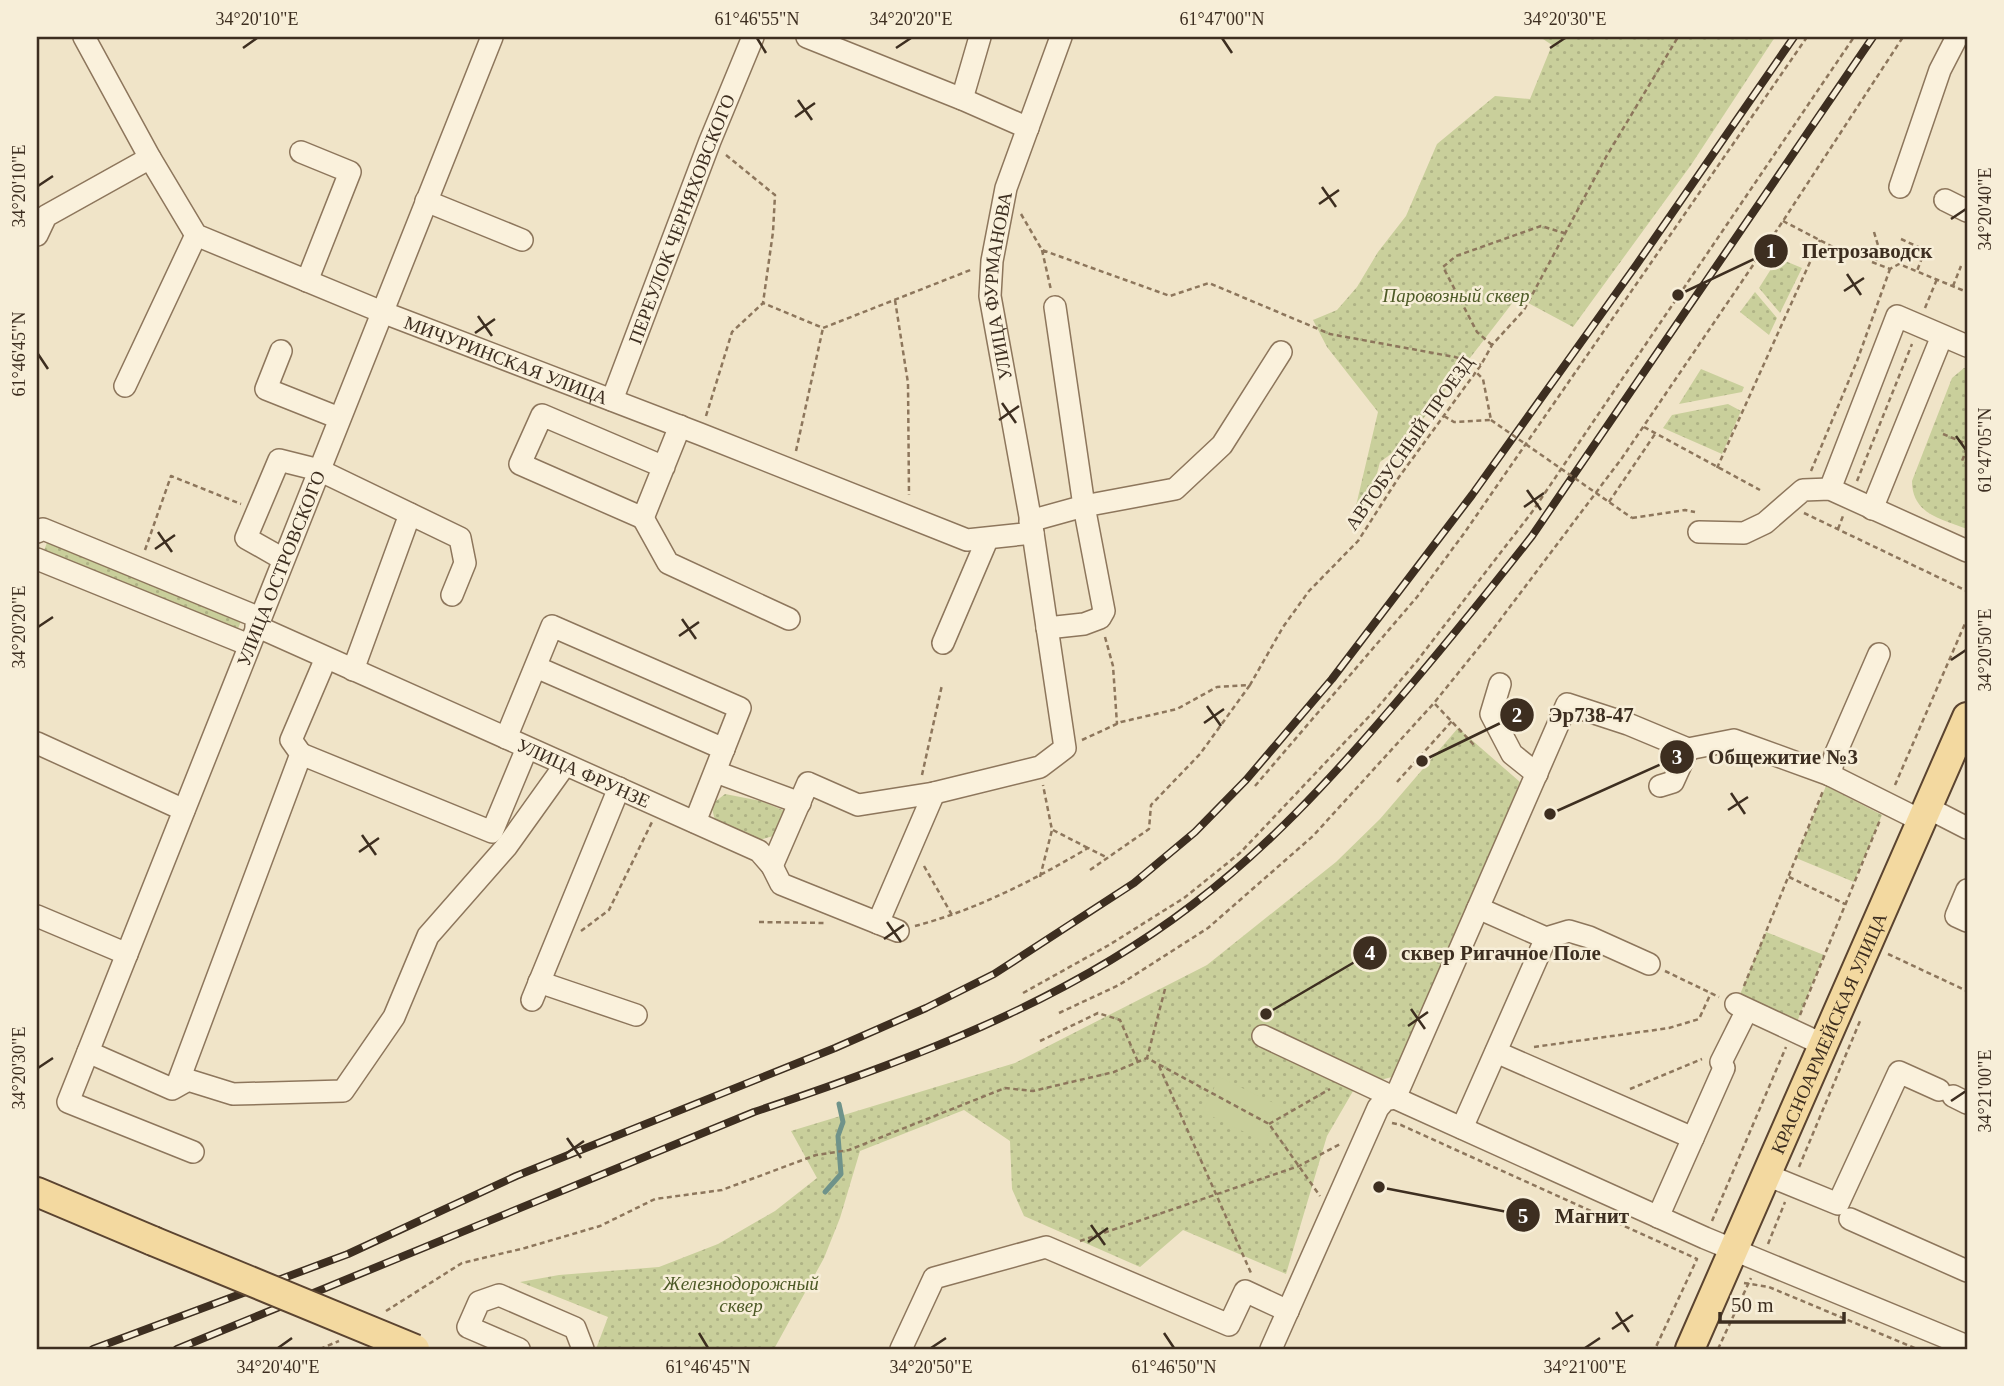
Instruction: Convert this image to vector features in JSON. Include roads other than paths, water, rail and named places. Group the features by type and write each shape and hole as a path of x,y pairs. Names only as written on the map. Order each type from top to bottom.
{"main road":[{"name":"КРАСНОАРМЕЙСКАЯ УЛИЦА","path":"1690,1349 1967,717"},
{"path":"37,1192 415,1349"}],"street":[{"path":"84,37 150,158 197,234 125,386"},
{"name":"УЛИЦА ОСТРОВСКОГО","path":"193,1152 68,1101 492,37"},
{"name":"ПЕРЕУЛОК ЧЕРНЯХОВСКОГО","path":"612,400 752,37"},
{"path":"807,37 843,43 1028,128"},
{"path":"962,99 980,37"},
{"name":"УЛИЦА ФУРМАНОВА","path":"926,794 1040,767 1065,748 1031,527 990,296 992,261 1006,188 1061,37"},
{"path":"1900,187 1940,70 1957,37"},
{"path":"301,152 349,172 307,281"},
{"path":"37,235 46,216 150,158"},
{"path":"1945,200 1967,211"},
{"path":"426,201 522,240"},
{"name":"МИЧУРИНСКАЯ УЛИЦА","path":"197,234 382,313 690,430 967,540 987,540 1031,527 1084,506 1175,489 1222,445 1281,352"},
{"path":"1047,628 1084,624 1100,618 1104,611 1084,506 1055,307"},
{"path":"1830,489 1898,316 1967,346"},
{"path":"1872,509 1942,336"},
{"path":"281,351 266,389 340,418"},
{"path":"664,467 542,415 520,464 643,517 668,564 789,619"},
{"path":"643,517 664,467 690,430"},
{"path":"283,559 246,538 279,460 319,470 460,538 465,563 452,595"},
{"path":"1699,532 1744,533 1765,523 1803,489 1830,489 1967,551"},
{"path":"353,670 410,514"},
{"name":"УЛИЦА ФРУНЗЕ","path":"37,532 43,529 139,569 255,630"},
{"path":"943,643 987,540"},
{"name":"УЛИЦА ФРУНЗЕ","path":"37,559 255,630 326,658 759,851 772,866 781,884 898,931"},
{"path":"506,738 552,626 740,708 695,822"},
{"path":"1828,780 1835,755 1879,654"},
{"path":"326,658 291,740 301,754 492,832 527,748"},
{"path":"536,667 724,749"},
{"path":"1500,684 1491,714 1512,754 1536,774"},
{"path":"1271,1349 1331,1213 1381,1115 1478,908 1567,704 1628,724 1688,749 1734,740 1887,803 1967,828"},
{"path":"37,743 184,810"},
{"path":"1660,786 1673,782 1688,749"},
{"path":"177,1086 301,754"},
{"path":"88,1052 172,1089 188,1080 233,1094 343,1091 394,1017 428,936 507,846 565,765"},
{"path":"716,772 800,803"},
{"path":"772,866 808,783 858,805 926,794 912,846 878,923"},
{"path":"619,789 535,991 636,1015"},
{"path":"1967,890 1956,916 1967,921"},
{"path":"1478,908 1546,938 1569,931 1594,929 1649,964"},
{"path":"37,916 127,954"},
{"path":"1462,1128 1546,938"},
{"path":"1658,1217 1724,1060 1741,1007 1824,1045"},
{"path":"1263,1037 1351,1077 1381,1115 1462,1128 1735,1251 1967,1346"},
{"path":"1496,1052 1693,1138"},
{"path":"1767,1175 1838,1204 1899,1072 1959,1098"},
{"path":"1850,1219 1967,1271"},
{"path":"901,1349 934,1278 1046,1247 1228,1325 1245,1292 1288,1311"},
{"path":"519,1349 468,1327 479,1302 499,1295 575,1328 583,1349"}],"waterway":[{"path":"825,1192 841,1174 838,1136 843,1122 839,1104"}],"railway":[{"path":"93,1349 348,1254 516,1176 835,1048 926,1008 994,974 1134,883 1195,832 1246,780 1332,679 1472,495 1637,264 1794,37"},
{"path":"177,1349 754,1112 869,1072 982,1026 1091,972 1192,905 1271,838 1342,764 1425,669 1532,536 1873,37"}],"place":[{"name":"Петрозаводск","path":"1678,295"},
{"name":"Эр738-47","path":"1422,761"},
{"name":"Общежитие №3","path":"1550,814"},
{"name":"сквер Ригачное Поле","path":"1266,1014"},
{"name":"Магнит","path":"1379,1187"}],"park label":[{"name":"Паровозный сквер","path":"1456,295"},
{"name":"Железнодорожный сквер","path":"741,1294"}]}
